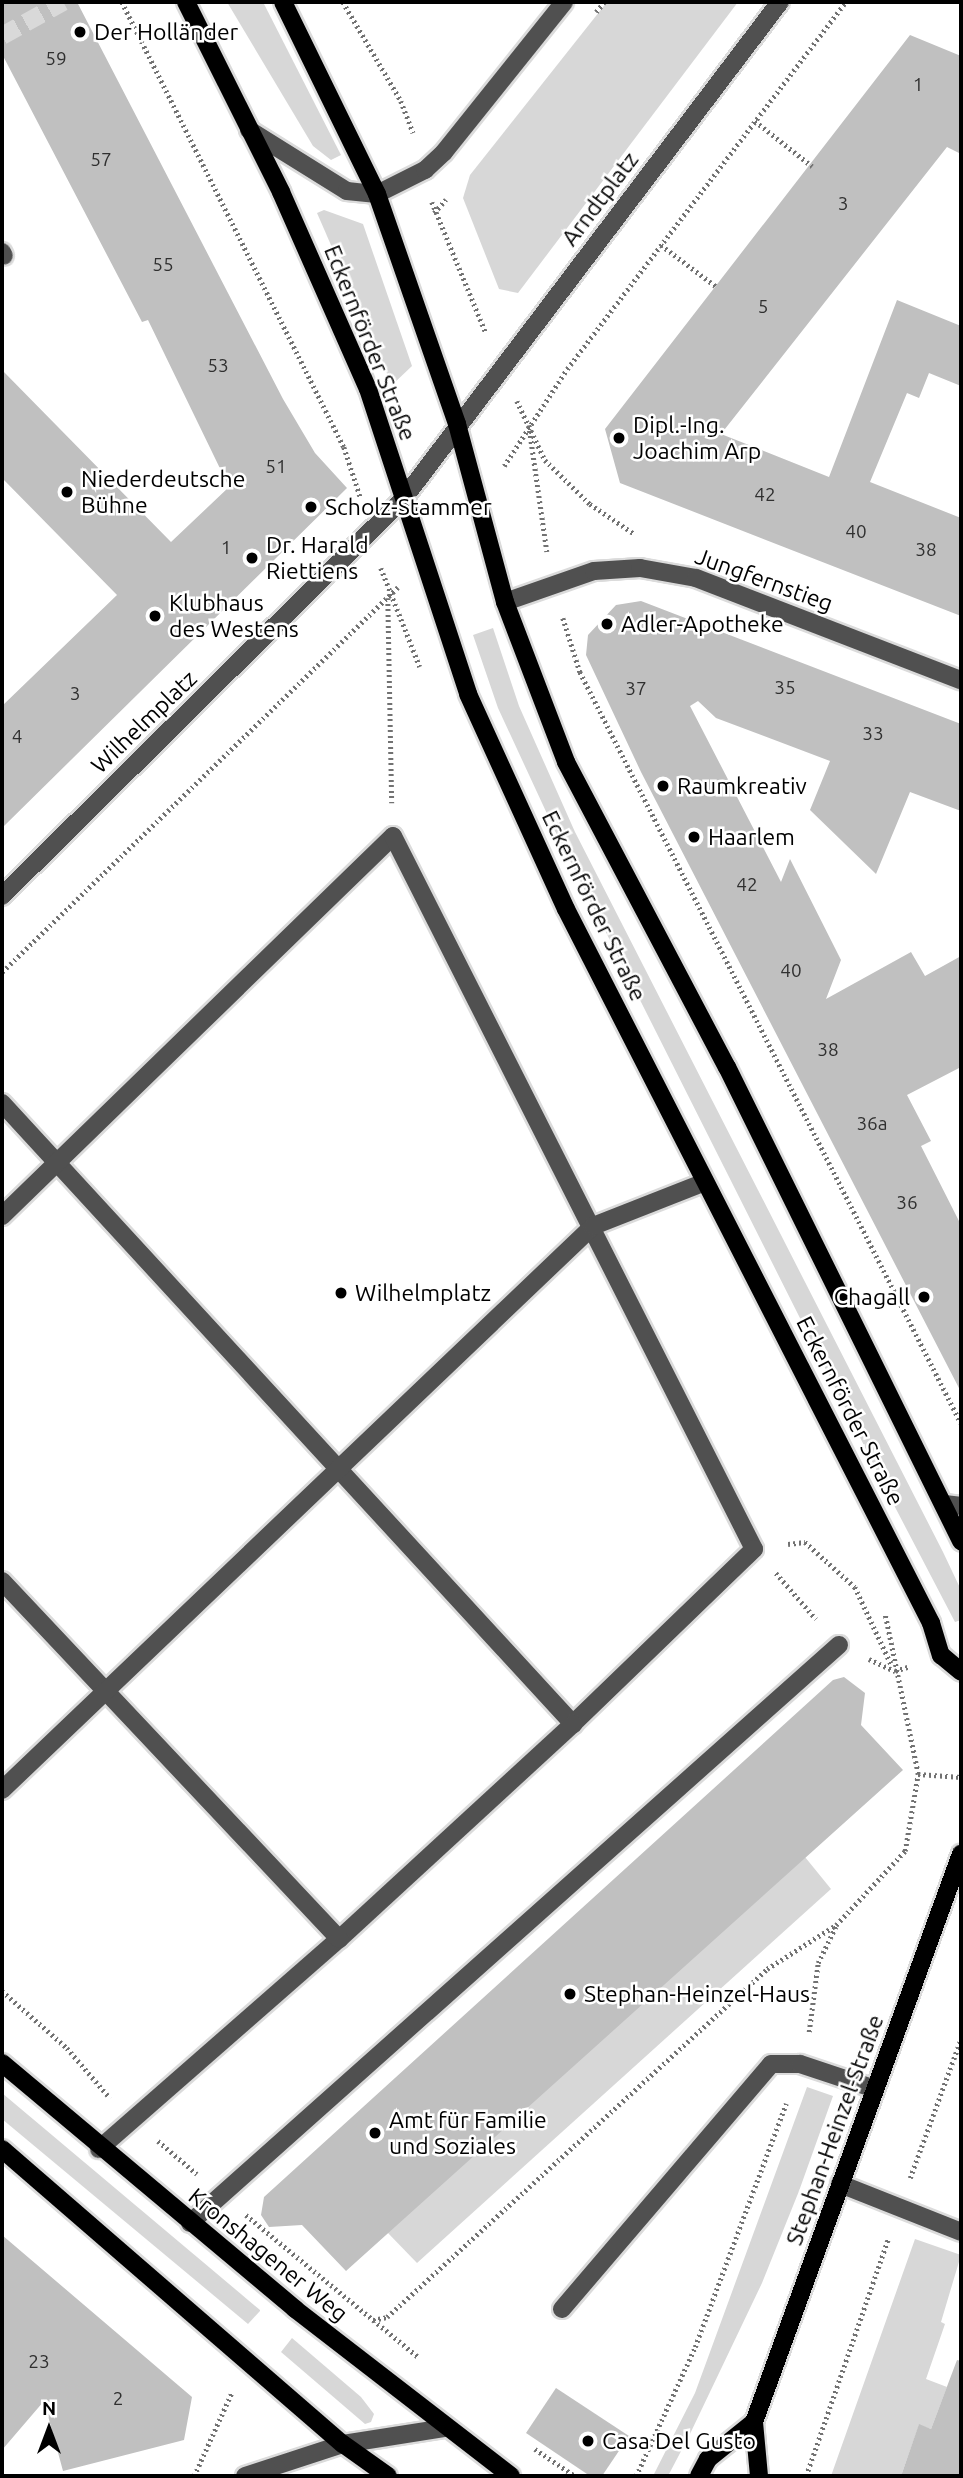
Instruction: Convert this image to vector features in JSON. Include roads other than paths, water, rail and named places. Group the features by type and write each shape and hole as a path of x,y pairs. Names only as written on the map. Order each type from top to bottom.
{"main road":[{"name":"Eckernförder Straße","path":"186,2 249,130 368,388 468,694 566,909 931,1623 941,1655 961,1672"},
{"name":"Eckernförder Straße","path":"283,2 377,194 457,424 505,602 566,762 953,1505 961,1541"},
{"name":"Stephan-Heinzel-Straße","path":"759,2476 754,2422 961,1854"},
{"name":"Kronshagener Weg","path":"2,2063 99,2149 190,2223 444,2428 510,2476"},
{"path":"2,2149 344,2444 388,2476"},
{"path":"699,2476 708,2459 754,2422"}],"street":[{"path":"249,130 347,191 377,194 425,170 564,2"},
{"name":"Arndtplatz","path":"457,424 780,2"},
{"name":"Wilhelmplatz","path":"2,896 372,533 404,498 457,424"},
{"name":"Jungfernstieg","path":"505,602 551,583 594,571 640,568 696,578 961,680"},
{"path":"2,1216 393,836 593,1226 754,1549 573,1724 339,1939 99,2149"},
{"path":"2,1102 341,1467 573,1724"},
{"path":"2,1790 593,1226 705,1182"},
{"path":"2,1581 339,1939"},
{"path":"190,2223 839,1645"},
{"path":"562,2309 771,2064 800,2064 875,2089"},
{"path":"840,2184 898,2210 961,2232"},
{"path":"245,2476 344,2444 444,2428"}],"tunnel":[{"path":"2,36 63,2"}],"place":[{"name":"Der Holländer","path":"80,32"},
{"name":"Dipl.-Ing. Joachim Arp","path":"619,438"},
{"name":"Niederdeutsche Bühne","path":"67,492"},
{"name":"Scholz-Stammer","path":"311,507"},
{"name":"Dr. Harald Riettiens","path":"252,558"},
{"name":"Klubhaus des Westens","path":"155,616"},
{"name":"Adler-Apotheke","path":"607,624"},
{"name":"Raumkreativ","path":"663,786"},
{"name":"Haarlem","path":"694,837"},
{"name":"Wilhelmplatz","path":"341,1293"},
{"name":"Chagall","path":"924,1297"},
{"name":"Stephan-Heinzel-Haus","path":"570,1994"},
{"name":"Amt für Familie und Soziales","path":"375,2133"},
{"name":"Casa Del Gusto","path":"588,2441"}]}
